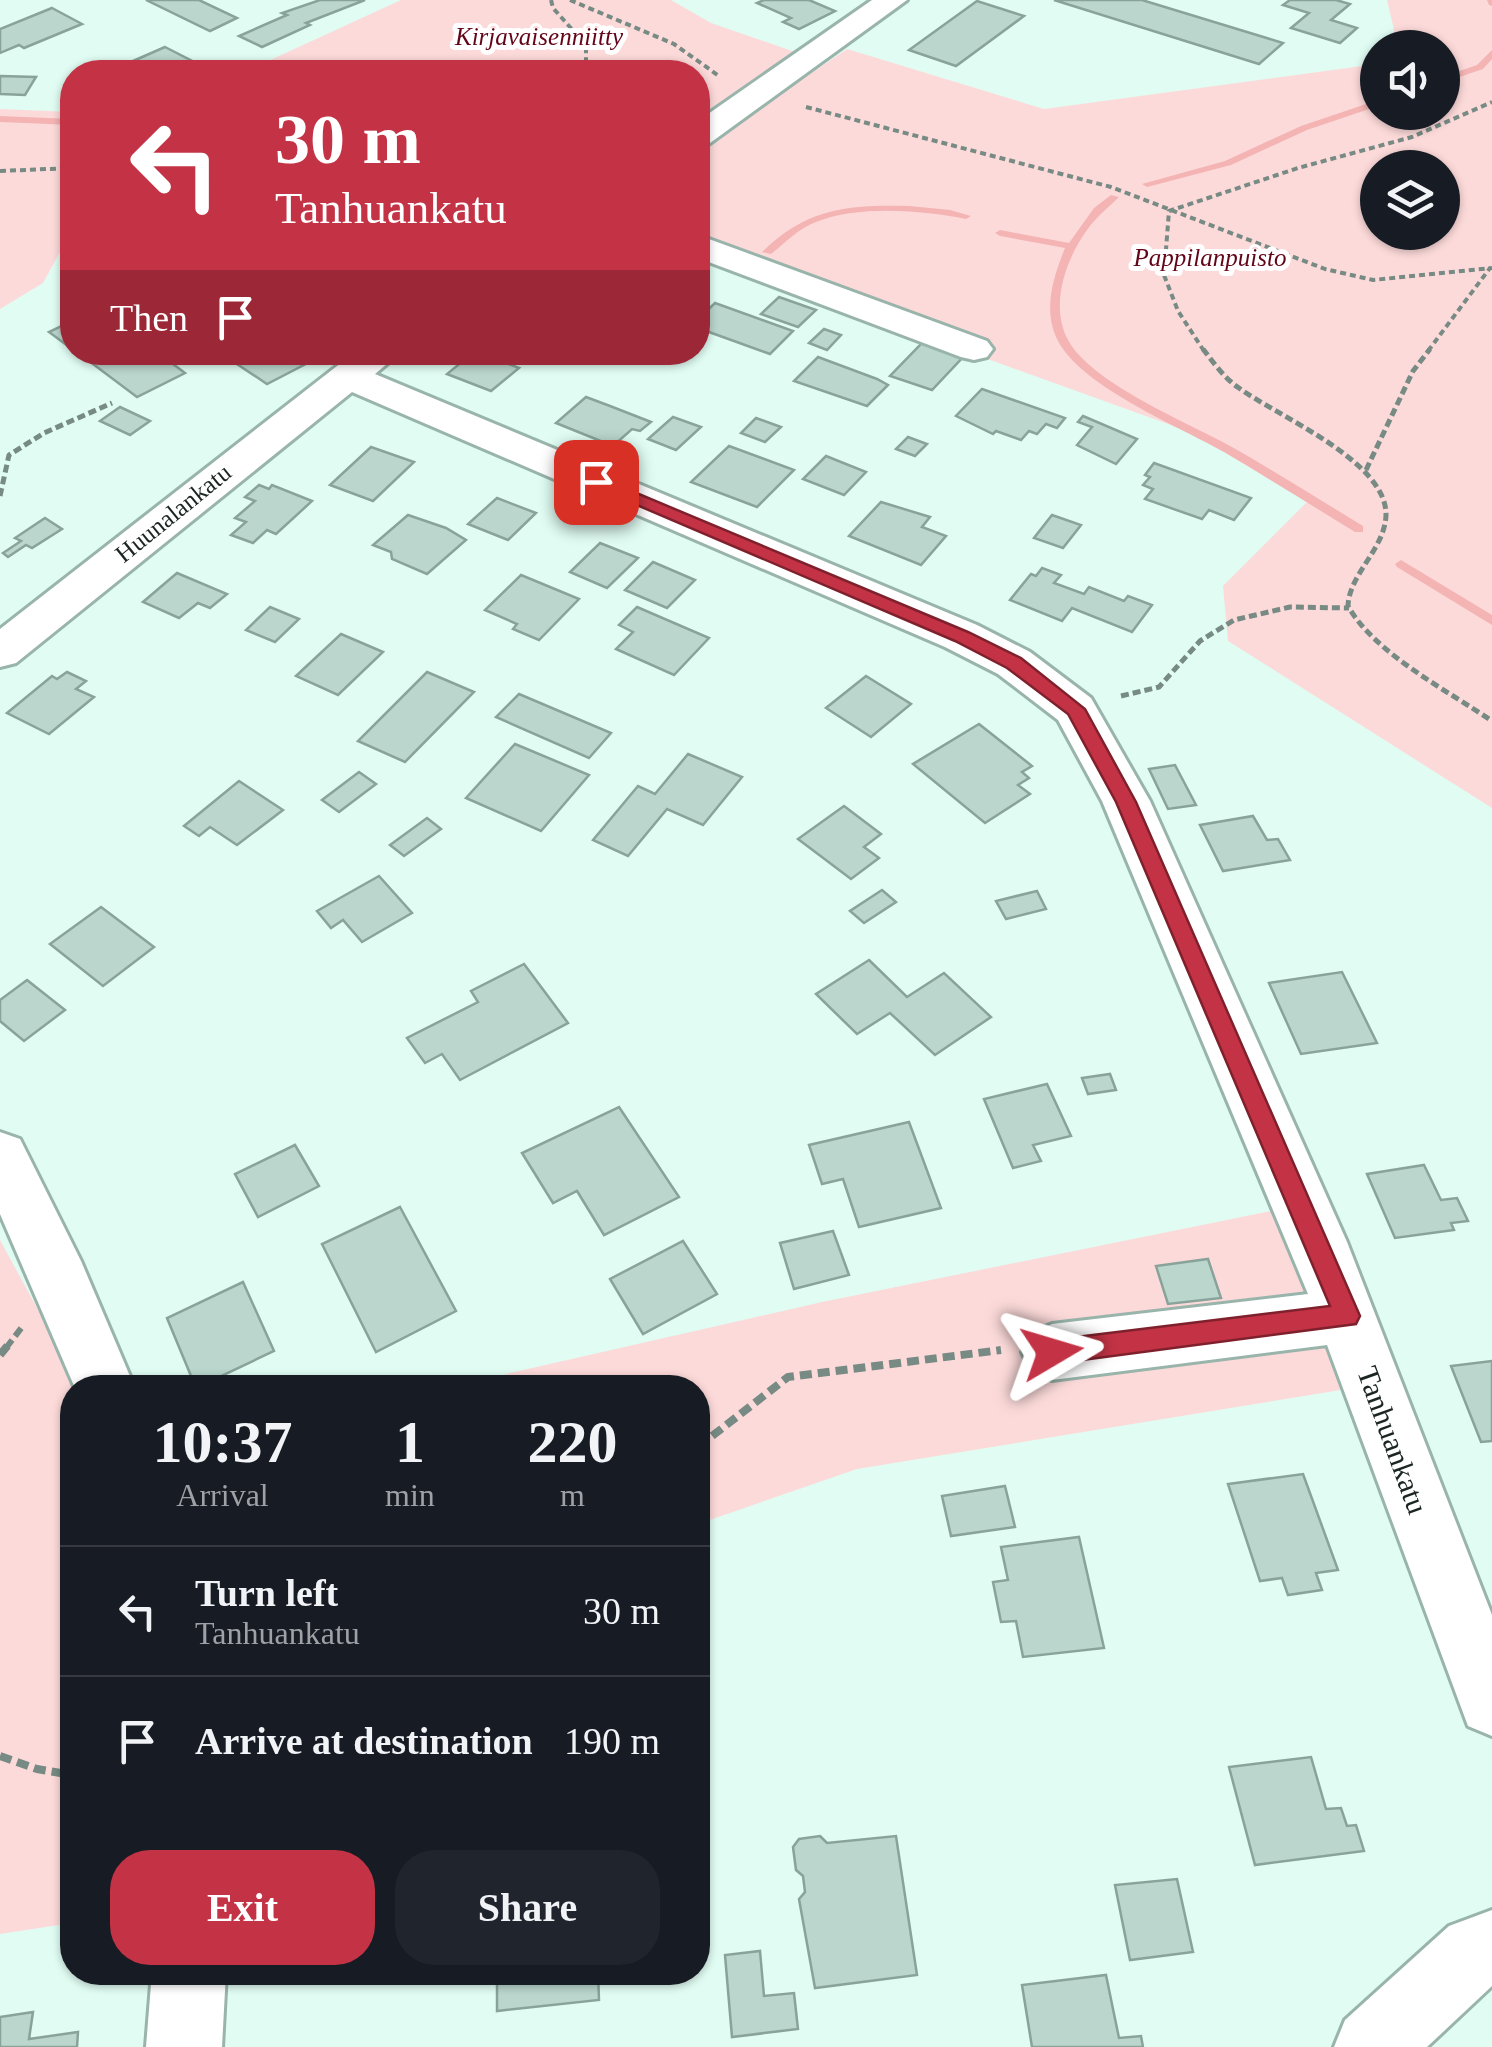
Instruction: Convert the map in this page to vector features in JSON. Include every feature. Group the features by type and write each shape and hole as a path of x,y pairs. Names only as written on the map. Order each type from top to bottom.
{"street":[{"path":"710,128 892,0"},
{"path":"710,250 974,349"},
{"name":"Huunalankatu","path":"0,652 362,365"},
{"name":"Tanhuankatu","path":"365,365 961,636 1014,663 1076,709 1126,802 1347,1316 1492,1702"},
{"path":"0,1156 60,1279 99,1375"},
{"path":"1052,1352 1347,1316"},
{"path":"1372,2047 1475,1952 1492,1946"},
{"path":"184,2047 189,1985"}],"path":[{"path":"551,0 553,8 586,45 586,60"},
{"path":"570,0 674,44 695,60"},
{"path":"710,71 762,94 898,134 1112,187 1325,269 1373,280 1491,267"},
{"path":"710,74 714,74"},
{"path":"1169,212 1298,168 1412,136 1492,102"},
{"path":"0,171 60,168"},
{"path":"1169,212 1164,275 1178,311 1205,352 1235,386 1366,470 1384,494 1386,524 1348,596 1348,608"},
{"path":"1366,470 1413,370 1491,267"},
{"path":"0,496 10,455 44,433 112,402"},
{"path":"1076,709 1150,691 1169,680 1198,642 1236,618 1276,607 1348,608 1388,647 1492,721"},
{"path":"710,1438 788,1377 1007,1349 1052,1352"},
{"path":"0,1756 60,1774"}],"green space":[{"name":"Kirjavaisenniitty","path":"401,0 671,0 711,23 795,52 710,111 710,60 270,60"},
{"name":"Pappilanpuisto","path":"1387,0 1492,0 1492,808 1228,641 1223,586 1307,502 1193,433 982,357 991,346 710,241 710,142 847,49 1044,109 1360,66 1360,130 1460,130 1460,30 1394,30"},
{"path":"0,109 60,112 60,252 43,283 0,309"},
{"path":"1271,1211 1353,1388 857,1469 710,1520 710,1375 504,1375 822,1302"},
{"path":"0,1240 73,1375 60,1375 60,1925 0,1934"}],"building":[{"path":"146,0 199,0 237,18 210,31"},
{"path":"320,0 365,0 306,23 310,25 262,47 239,36 287,15 282,13"},
{"path":"809,0 835,11 799,29 783,22 791,18 757,3"},
{"path":"1054,0 1142,0 1283,43 1259,64"},
{"path":"1290,0 1336,0 1350,4 1331,20 1357,28 1340,43 1291,28 1309,13 1283,5"},
{"path":"977,1 1024,16 956,66 909,50"},
{"path":"52,8 82,24 24,48 19,45 0,53 0,29"},
{"path":"165,47 190,60 135,60"},
{"path":"0,76 36,77 25,95 0,94"},
{"path":"779,297 816,310 798,327 761,314"},
{"path":"715,303 793,331 770,354 710,332 710,308"},
{"path":"60,327 60,340 49,332"},
{"path":"824,329 841,335 827,350 809,343"},
{"path":"923,342 964,356 932,390 890,376"},
{"path":"818,357 888,385 867,406 794,381"},
{"path":"94,365 174,365 185,373 137,397"},
{"path":"238,365 304,365 267,384"},
{"path":"458,365 519,368 491,391 447,374"},
{"path":"982,389 1065,418 1057,428 1046,424 1037,434 1029,431 1021,440 996,431 993,434 956,416"},
{"path":"586,397 651,422 640,431 632,429 613,446 556,423"},
{"path":"120,407 150,421 130,435 100,421"},
{"path":"1083,416 1137,439 1116,464 1077,445 1092,427 1078,422"},
{"path":"673,417 701,427 676,450 648,439"},
{"path":"756,418 781,427 765,442 741,433"},
{"path":"908,437 927,444 915,456 896,449"},
{"path":"729,446 794,470 757,507 691,482"},
{"path":"371,447 414,462 373,501 330,485"},
{"path":"826,456 866,472 844,495 803,479"},
{"path":"1154,463 1251,498 1234,520 1209,510 1202,519 1145,499 1153,489 1143,485 1150,477 1145,475"},
{"path":"259,485 269,489 272,485 312,501 276,534 267,530 253,543 231,535 246,522 235,518 255,501 245,497"},
{"path":"497,498 536,513 508,540 468,524"},
{"path":"881,502 930,517 922,527 946,536 921,565 849,536"},
{"path":"408,515 446,528 466,540 427,574 392,559 391,552 373,545"},
{"path":"1052,515 1081,525 1063,548 1034,538"},
{"path":"45,518 62,529 32,548 26,545 8,557 3,553 21,541 15,538"},
{"path":"600,543 638,558 607,588 570,572"},
{"path":"653,562 695,580 667,608 625,590"},
{"path":"1042,568 1061,575 1054,583 1084,594 1089,587 1124,601 1128,596 1152,605 1132,632 1072,608 1062,621 1010,600 1031,574 1036,576"},
{"path":"177,573 227,594 210,608 198,603 179,618 143,602"},
{"path":"521,575 579,599 539,640 513,629 517,624 485,610"},
{"path":"270,607 299,619 275,642 246,630"},
{"path":"637,607 709,638 674,675 616,649 633,632 619,625"},
{"path":"341,634 383,652 338,695 296,676"},
{"path":"67,672 86,681 76,689 94,697 49,734 7,713 52,676 57,679"},
{"path":"427,672 474,692 405,762 358,741"},
{"path":"866,676 911,704 871,737 826,708"},
{"path":"519,694 611,733 589,758 496,717"},
{"path":"979,724 1032,766 1022,772 1029,778 1018,785 1030,794 985,823 913,764"},
{"path":"515,744 589,775 541,831 466,798"},
{"path":"688,754 742,777 703,825 667,809 628,856 593,840 638,786 655,794"},
{"path":"1175,765 1196,805 1168,809 1149,769"},
{"path":"359,772 376,784 339,812 322,800"},
{"path":"239,781 283,810 237,845 210,827 199,836 184,826"},
{"path":"844,806 881,834 864,847 879,858 851,879 798,839"},
{"path":"1253,816 1267,840 1278,839 1290,860 1223,871 1200,825"},
{"path":"427,818 441,829 404,856 390,845"},
{"path":"379,876 412,913 362,942 343,920 331,928 317,911"},
{"path":"882,890 896,902 864,923 850,911"},
{"path":"1037,891 1046,909 1006,919 996,901"},
{"path":"101,907 154,947 103,986 50,944"},
{"path":"869,960 907,997 944,973 991,1017 935,1055 890,1013 857,1034 816,994"},
{"path":"524,964 568,1023 460,1080 442,1054 425,1063 407,1038 478,1002 471,991"},
{"path":"1342,972 1377,1043 1301,1054 1269,983"},
{"path":"27,980 65,1010 24,1041 0,1021 0,1000"},
{"path":"1110,1074 1116,1090 1088,1094 1082,1078"},
{"path":"1047,1084 1071,1136 1033,1145 1041,1161 1013,1168 984,1099"},
{"path":"619,1107 679,1197 604,1235 577,1191 553,1203 522,1153"},
{"path":"909,1122 941,1208 859,1227 843,1179 822,1184 809,1145"},
{"path":"295,1145 319,1186 258,1217 235,1174"},
{"path":"1424,1165 1441,1200 1457,1198 1468,1221 1451,1223 1454,1230 1395,1238 1367,1174"},
{"path":"400,1207 456,1311 376,1352 322,1244"},
{"path":"833,1231 849,1275 794,1289 780,1243"},
{"path":"683,1241 717,1294 643,1334 610,1279"},
{"path":"1208,1259 1221,1298 1168,1304 1156,1266"},
{"path":"243,1282 274,1351 223,1375 191,1375 167,1318"},
{"path":"1492,1361 1492,1441 1481,1442 1451,1366"},
{"path":"1303,1474 1338,1570 1316,1573 1322,1590 1288,1595 1282,1578 1260,1581 1228,1484"},
{"path":"1005,1486 1015,1527 951,1536 942,1496"},
{"path":"1079,1537 1104,1648 1023,1657 1016,1621 1001,1622 993,1582 1008,1580 1001,1547"},
{"path":"1311,1757 1326,1809 1341,1808 1347,1826 1356,1825 1364,1851 1255,1865 1229,1767"},
{"path":"820,1836 827,1843 896,1836 917,1975 815,1988 799,1899 805,1892 803,1876 796,1870 793,1847 799,1839"},
{"path":"1177,1879 1193,1952 1130,1960 1115,1885"},
{"path":"760,1951 764,1996 794,1993 798,2029 732,2037 725,1955"},
{"path":"1106,1975 1119,2038 1141,2036 1143,2047 1032,2047 1022,1985"},
{"path":"497,1985 598,1985 599,2000 497,2011"},
{"path":"33,2012 29,2039 78,2032 77,2047 0,2047 0,2017"}],"waterway":[{"path":"1460,74 1480,67 1492,53"},
{"path":"1147,184 1228,163 1304,128 1360,109"},
{"path":"0,119 60,122"},
{"path":"1114,197 1083,227 1061,270 1056,316 1061,337 1073,355 1113,387 1232,452 1359,529"},
{"path":"767,252 805,223 826,215 910,209 966,216"},
{"path":"1000,233 1070,246"},
{"path":"1401,564 1492,621"}],"route":[{"path":"596,482 961,636 1014,663 1076,709 1126,802 1347,1316 1052,1352"}]}
